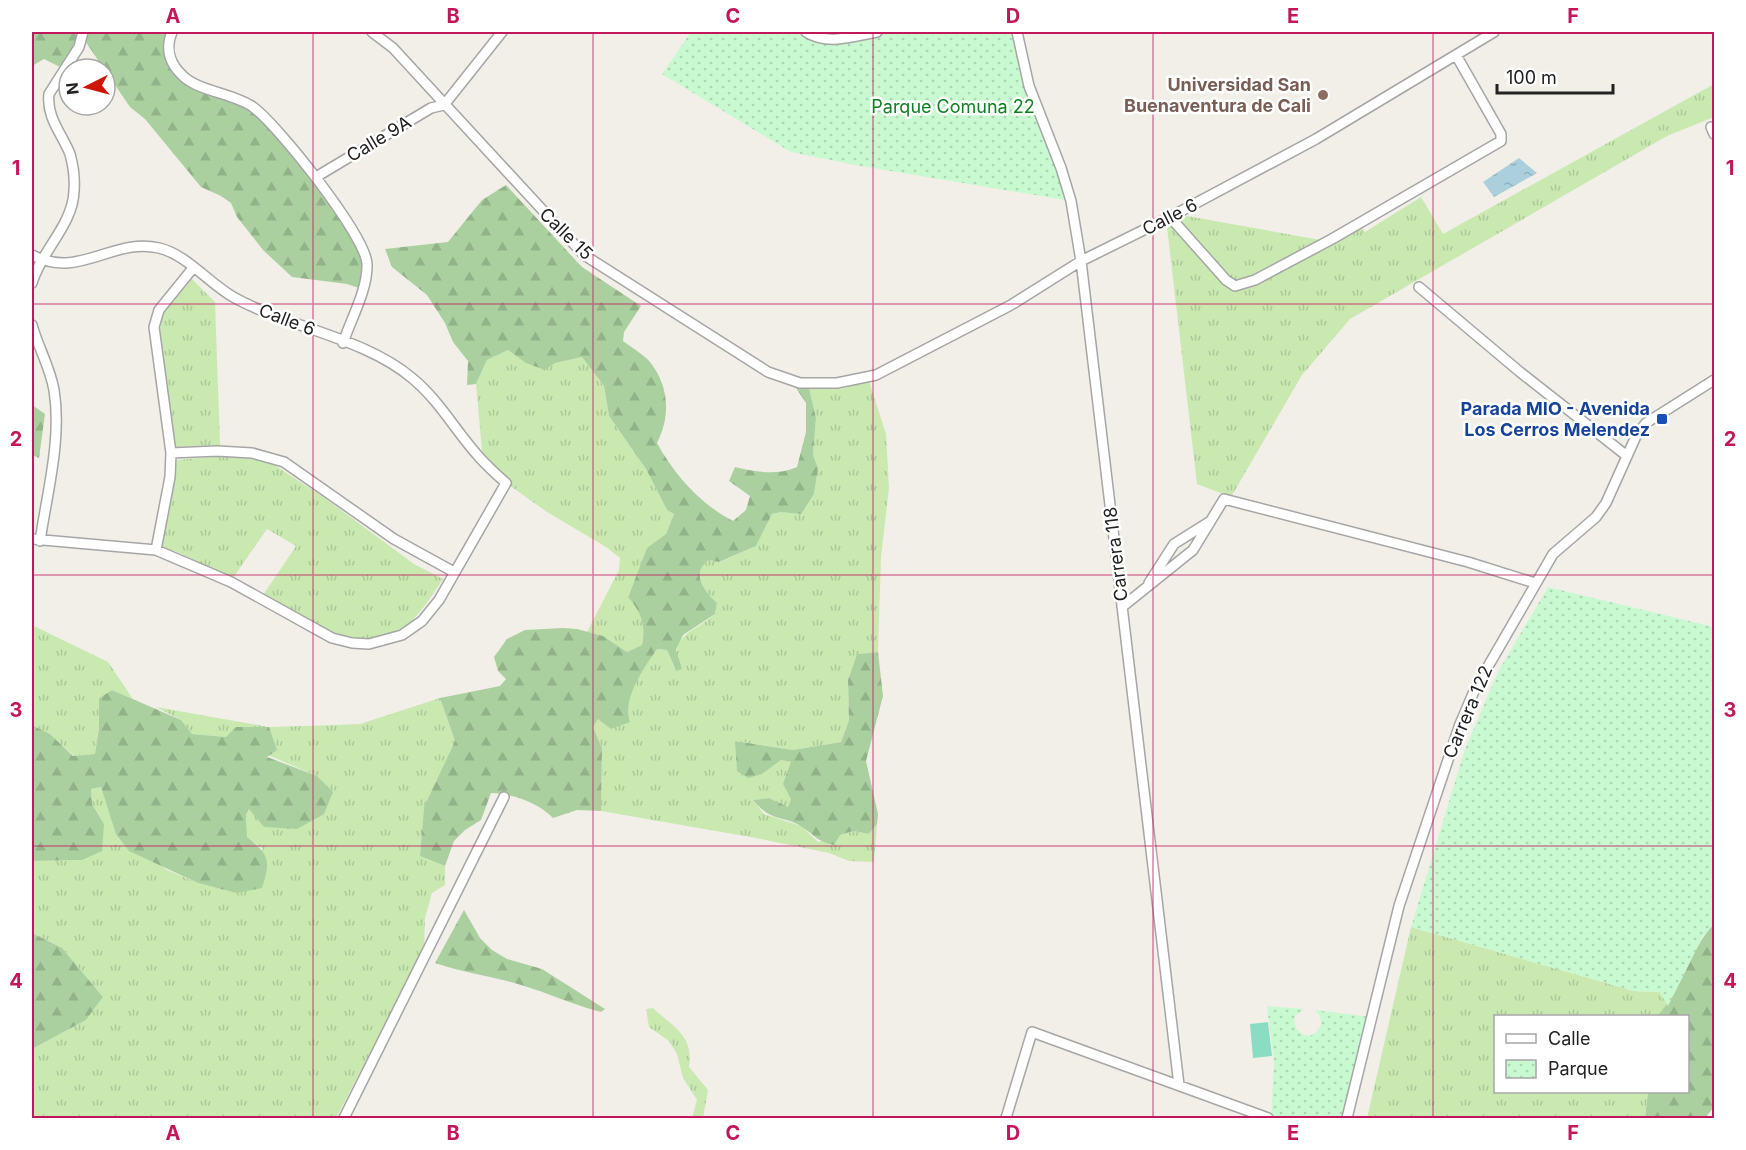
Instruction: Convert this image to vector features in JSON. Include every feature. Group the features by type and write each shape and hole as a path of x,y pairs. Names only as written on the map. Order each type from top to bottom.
{"street":[{"path":"32,283 36,257 63,225 74,193 70,155 48,108 48,94 79,47 83,32"},
{"path":"172,32 168,42 170,61 184,78 251,106 263,116 316,177 364,248 367,263 366,276 344,343"},
{"name":"Calle 15","path":"372,32 393,48 584,255 768,372 800,383 837,383"},
{"path":"444,105 502,32"},
{"path":"806,32 825,39 844,39 877,32"},
{"name":"Carrera 118","path":"1017,32 1029,87 1061,168 1071,201 1081,261 1180,1072 1179,1085"},
{"name":"Calle 6","path":"837,383 876,375 1011,305 1081,261 1170,218 1316,139 1494,32"},
{"path":"1170,218 1226,280 1235,286 1255,280 1332,239 1501,141 1501,134 1456,55"},
{"name":"Calle 9A","path":"316,177 431,108 444,105"},
{"name":"Calle 6","path":"36,257 69,264 134,246 168,251 232,297 270,316 379,356 412,378 446,413 480,458 506,483 454,572"},
{"path":"156,550 170,477 171,453 154,327 159,310 193,268"},
{"path":"1419,286 1520,372 1627,456"},
{"path":"32,325 50,372 56,409 52,459 35,540 156,550 231,582 332,638 352,644 369,644 402,635 422,621 439,600 454,572 394,539 284,462 252,453 217,451 171,453"},
{"name":"Carrera 122","path":"1347,1119 1387,948 1460,724 1489,662 1553,554 1596,517 1637,434 1646,423 1714,380"},
{"path":"1122,606 1144,591 1193,550 1224,499 1468,562 1535,583"},
{"path":"1144,591 1174,544 1211,521"},
{"path":"344,1119 504,797"},
{"path":"1006,1119 1032,1032 1268,1119"}],"green space":[{"path":"32,32 172,32 168,42 184,78 251,106 316,177 364,248 362,289 347,284 292,277 263,250 237,217 231,203 201,187 145,119 130,107 117,88 117,57 96,57 83,38 71,57 57,57 57,66 44,59 32,66"},
{"name":"Parque Comuna 22","path":"691,32 806,32 825,39 877,32 1017,32 1029,86 1071,201 791,152 662,74"},
{"path":"1714,84 1714,117 1667,136 1350,319 1302,375 1231,497 1197,484 1167,227 1187,216 1326,241 1358,222 1365,232 1421,197 1443,234"},
{"path":"506,185 582,267 641,306 624,332 623,341 650,362 661,381 666,412 657,443 671,466 699,497 733,521 746,510 750,496 729,481 735,467 759,472 782,472 797,467 806,432 806,403 796,388 809,388 816,418 813,455 818,468 814,494 801,514 781,512 772,514 756,546 719,562 709,560 703,565 700,571 701,582 717,603 715,614 683,635 676,650 682,669 676,671 667,650 657,649 641,674 632,694 628,713 630,722 611,729 598,719 593,727 602,748 601,811 577,810 553,818 525,800 491,793 481,820 465,830 454,841 445,866 420,856 424,807 455,741 440,698 500,686 506,679 498,671 494,657 507,639 525,630 577,629 603,636 627,652 642,645 641,619 628,597 647,548 666,534 674,514 667,510 646,469 609,416 604,386 582,357 555,363 545,370 526,363 508,350 487,360 476,384 467,385 468,361 453,342 445,323 427,295 392,267 385,249 448,242 482,200"},
{"path":"192,279 215,302 220,445 174,447 160,345 161,316"},
{"path":"508,350 526,361 543,364 582,357 604,386 609,416 646,469 667,510 674,514 666,534 647,549 628,596 639,613 643,631 642,645 627,652 603,636 587,632 619,570 620,558 512,487 482,451 476,384 487,360"},
{"path":"869,381 886,434 889,488 881,557 878,652 857,654 848,680 849,720 841,742 793,750 736,741 737,771 762,774 781,760 791,762 791,799 788,808 769,798 753,800 764,814 801,826 818,842 853,831 869,834 877,824 874,862 849,861 829,853 756,838 601,811 602,748 593,727 598,719 630,722 628,713 632,694 641,674 657,649 667,650 675,670 681,640 715,614 717,603 701,582 700,571 703,565 709,560 720,562 756,546 772,514 801,513 814,494 818,468 813,455 816,418 809,388 841,389"},
{"path":"32,405 45,414 39,458 32,455"},
{"path":"222,456 265,459 322,496 414,564 443,579 423,608 405,627 382,640 364,642 328,633 263,595 296,546 267,529 233,578 175,551 161,549 177,460"},
{"path":"1548,587 1714,627 1714,924 1703,936 1668,1006 1660,992 1634,991 1411,927 1465,749 1499,670"},
{"path":"32,625 108,662 133,699 112,690 99,698 99,728 95,754 74,756 50,734 32,725"},
{"path":"878,652 883,696 866,761 878,814 877,824 869,834 853,831 840,835 834,845 820,840 795,823 772,816 760,808 753,800 769,798 788,807 791,799 783,784 791,762 781,760 762,774 748,778 737,771 735,741 793,750 841,742 849,720 848,680 857,654"},
{"path":"112,690 181,720 192,734 226,737 236,727 269,727 277,750 267,757 317,776 333,792 324,814 297,829 264,827 249,809 246,815 247,837 264,853 267,864 262,888 236,893 198,883 129,851 116,834 101,787 91,789 92,804 104,824 102,851 82,860 32,861 32,725 50,734 73,756 95,754 99,728 99,698"},
{"path":"440,698 455,741 424,807 420,856 445,866 445,885 432,893 425,918 424,950 336,1118 32,1118 32,1049 86,1020 103,997 62,948 32,933 32,861 82,860 104,824 92,804 91,789 101,787 109,809 165,869 198,883 236,893 263,849 247,837 246,815 249,809 253,813 317,776 226,737 192,734 181,720 156,707 269,727 337,725 360,724"},
{"path":"464,910 480,938 492,950 507,959 542,969 605,1009 601,1012 521,985 435,963"},
{"path":"1714,924 1714,1107 1705,1118 1645,1118 1648,1093 1689,1093 1689,1015 1658,1015 1673,994 1705,934"},
{"path":"1411,927 1634,991 1660,992 1668,1006 1658,1015 1494,1015 1494,1093 1648,1093 1645,1118 1367,1118"},
{"path":"32,933 62,948 103,997 86,1020 32,1049"},
{"path":"1267,1006 1304,1009 1295,1016 1295,1023 1299,1032 1309,1036 1317,1032 1321,1025 1320,1017 1315,1010 1371,1017 1347,1118 1271,1118 1274,1062"},
{"path":"653,1008 685,1039 690,1056 689,1067 708,1090 703,1118 692,1118 697,1100 683,1078 677,1054 669,1041 649,1027 646,1009"},
{"path":"1268,1022 1272,1056 1253,1058 1250,1024"}],"water":[{"path":"1519,158 1537,173 1494,197 1483,182"}],"place":[{"name":"Universidad San Buenaventura de Cali","path":"1323,95"},
{"name":"Parada MIO - Avenida Los Cerros Melendez","path":"1662,419"}]}
